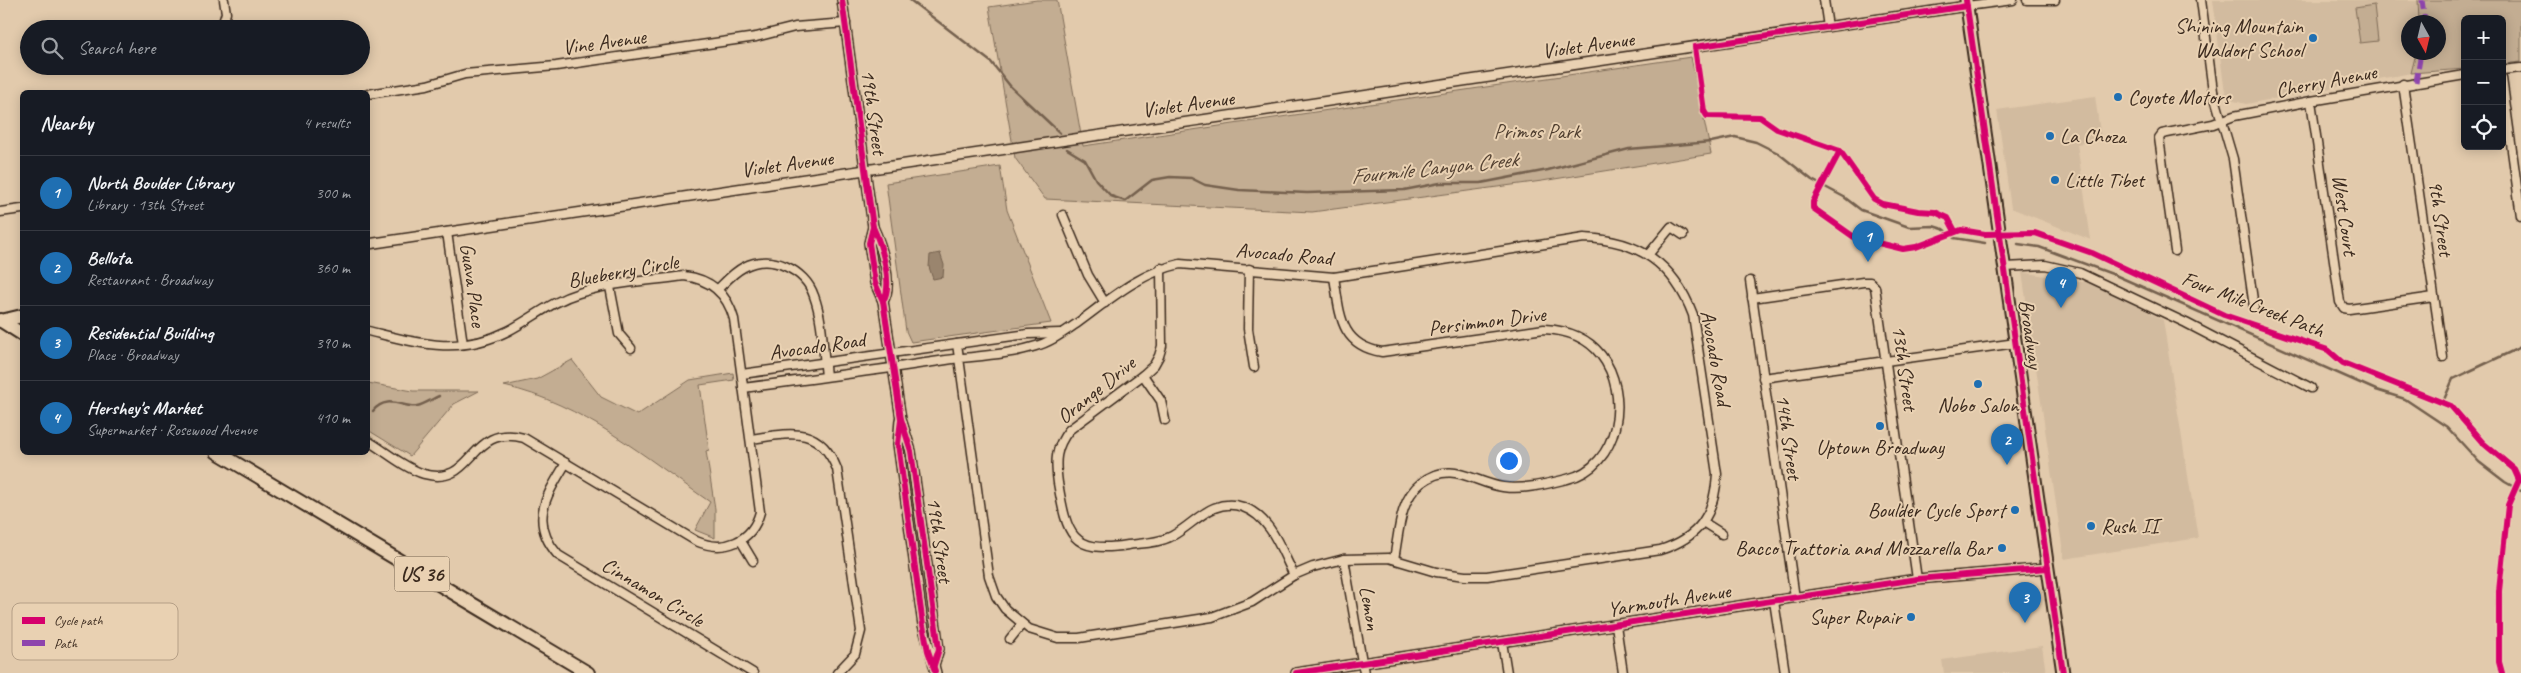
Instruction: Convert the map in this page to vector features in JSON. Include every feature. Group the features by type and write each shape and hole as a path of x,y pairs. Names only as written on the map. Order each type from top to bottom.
{"highway":[{"path":"0,321 20,316"},
{"path":"0,321 20,333"},
{"name":"US 36","path":"222,455 588,673"}],"main road":[{"name":"Broadway","path":"1967,3 2063,673"}],"street":[{"path":"224,0 226,13 224,20"},
{"name":"19th Street","path":"842,0 873,227 882,246 886,272 888,293 883,301 893,368 901,419 912,458 939,649 935,669"},
{"path":"1824,0 1828,27"},
{"name":"Violet Avenue","path":"370,244 1828,27 1967,3 2013,0"},
{"path":"2027,0 2055,0"},
{"path":"2201,0 2213,91 2233,159 2254,307"},
{"name":"Vine Avenue","path":"370,94 427,85 465,74 523,67 556,66 756,37 795,27 846,24"},
{"path":"2506,70 2521,68"},
{"name":"Cherry Avenue","path":"2175,251 2159,138 2168,132 2311,101 2461,76"},
{"name":"9th Street","path":"2403,84 2443,357"},
{"name":"West Court","path":"2311,101 2339,297 2344,308 2434,297"},
{"path":"2506,104 2521,216"},
{"path":"0,212 20,209"},
{"path":"1064,215 1088,276 1105,303"},
{"path":"1648,255 1671,227 1682,235"},
{"name":"Guava Place","path":"448,232 463,344"},
{"name":"Avocado Road","path":"744,388 893,368 959,358 1037,346 1062,333 1141,277 1161,268 1186,264 1334,278 1584,238 1620,242 1648,255 1666,269 1678,283 1693,315 1717,474 1716,494 1703,522 1691,535 1674,545 1660,550 1487,576 1465,576 1436,572 1394,559 1362,557 1344,559 1313,567 1294,575 1252,602 1212,617 1079,638 1058,638 1043,635 1022,624 1004,609 996,596 988,576 959,358 957,344"},
{"path":"370,442 422,473 447,474 461,468 485,441 499,435 524,438 696,541 710,546 730,545 740,541 754,527 760,512 744,388 731,308 718,289 731,276 746,266 759,263 796,267 814,296 826,376"},
{"path":"2005,267 2045,265 2080,273 2186,323 2311,388"},
{"name":"Orange Drive","path":"1161,268 1162,346 1154,365 1069,430 1060,442 1056,456 1056,467 1065,523 1073,536 1087,545 1103,549 1156,541 1182,530 1206,510 1224,506 1242,507 1257,514 1268,525 1294,575"},
{"path":"1249,270 1248,329 1254,366"},
{"name":"Blueberry Circle","path":"370,332 423,345 463,344 506,332 560,300 581,292 684,276 696,278 718,289"},
{"name":"Persimmon Drive","path":"1334,278 1345,329 1360,346 1371,351 1382,352 1544,328 1573,334 1590,344 1608,366 1614,379 1618,412 1616,426 1612,440 1594,464 1569,479 1519,488 1488,484 1460,473 1436,475 1421,483 1407,500 1394,559"},
{"name":"14th Street","path":"1750,281 1794,598"},
{"name":"13th Street","path":"1752,298 1870,282 1876,289 1917,579"},
{"path":"610,287 619,334 630,348"},
{"name":"Avocado Road","path":"742,374 1028,334 1062,333"},
{"path":"1763,378 2016,343"},
{"path":"1143,375 1161,401 1165,420"},
{"path":"751,439 797,434 823,440 833,458 839,475 861,623 860,640 850,660 836,673"},
{"name":"Cinnamon Circle","path":"566,462 545,500 540,532 558,555 753,673"},
{"path":"447,474 449,484"},
{"path":"1703,522 1722,534"},
{"path":"740,541 753,561"},
{"name":"Lemon","path":"1344,559 1364,673"},
{"name":"Yarmouth Avenue","path":"1296,673 1917,579 2048,568"},
{"path":"1273,588 1277,596"},
{"path":"1774,601 1785,673"},
{"path":"1010,639 1022,624"},
{"path":"1616,625 1623,673"},
{"path":"1502,642 1507,673"},
{"path":"850,660 858,666"}],"shaded area":[{"name":"Shining Mountain Waldorf School","path":"2213,0 2418,0 2419,15 2401,15 2401,60 2414,60 2411,73 2246,104 2234,101 2226,94"},
{"path":"2095,96 2101,140 2077,144 2091,240 2011,208 1997,110"},
{"path":"940,253 944,265 943,277 933,279 929,267 930,255"},
{"path":"2022,272 2096,284 2163,320 2198,538 2064,559"},
{"path":"2042,646 2046,673 1944,673 1942,660"}],"green space":[{"name":"Primos Park","path":"1037,0 1057,0 1083,146 1691,57 1711,154 1542,181 1312,212 1045,199 1015,158 989,7"},
{"path":"2418,0 2521,0 2521,62 2506,64 2506,15 2461,15 2461,69 2411,73 2414,60 2446,60 2446,15 2419,15"},
{"path":"2374,5 2378,41 2360,43 2355,8"},
{"path":"1000,166 1007,210 1051,323 911,342 906,331 886,183"},
{"path":"572,360 601,397 637,415 690,380 733,373 734,380 700,385 709,450 706,451 715,509 715,538 695,530 710,502 637,450 587,419 533,394 504,386 537,379"},
{"path":"370,383 413,391 479,391 454,404 410,456 370,431"}],"waterway":[{"name":"Fourmile Canyon Creek","path":"910,0 991,62 1011,87 1060,133"},
{"name":"Fourmile Canyon Creek","path":"1067,149 1085,160 1096,180 1111,196 1125,201 1152,180 1170,177 1191,178 1205,185 1239,190 1307,193 1404,190 1440,183 1481,183 1548,170 1629,149 1711,142 1735,137 1756,142 1778,153 1812,180 1844,197 1861,210 1909,227 1933,226 1943,229 1954,238 1985,243"},
{"name":"Fourmile Canyon Creek","path":"2018,244 2039,247 2115,275 2376,390 2405,399 2447,427 2479,462 2505,482 2521,491"},
{"path":"2443,402 2453,379 2521,347"},
{"path":"373,411 384,403 390,402 417,406 439,396"}],"marked path":[{"path":"2422,0 2424,15"},
{"path":"2416,82 2420,60"}],"cycle path":[{"path":"842,0 873,227 883,254 887,275 886,294 883,301"},
{"path":"1966,0 2063,673"},
{"path":"1955,231 1948,218 1935,212 1918,211 1883,204 1874,199 1840,151 1777,129 1760,117 1707,116 1704,111 1695,47 1967,6"},
{"name":"Four Mile Creek Path","path":"1840,151 1813,202 1813,208 1854,237 1903,249 1916,247 1961,230 1985,234 2035,233 2092,253 2224,315 2328,350 2343,363 2451,406 2483,443 2514,469 2519,480 2508,505 2499,591 2499,662 2502,673"},
{"path":"873,227 869,243 875,283 883,301 901,419 911,451 939,649 934,665"},
{"path":"901,420 898,444 923,625 928,651 935,671"},
{"path":"1296,673 1917,579 2048,568"}],"place":[{"name":"Shining Mountain Waldorf School","path":"2313,38"},
{"name":"Coyote Motors","path":"2118,97"},
{"name":"La Choza","path":"2050,136"},
{"name":"Little Tibet","path":"2055,180"},
{"name":"North Boulder Library","path":"1868,262"},
{"name":"Hershey's Market","path":"2061,308"},
{"name":"Nobo Salon","path":"1978,384"},
{"name":"Uptown Broadway","path":"1880,426"},
{"name":"Bellota","path":"2007,465"},
{"name":"Boulder Cycle Sport","path":"2015,510"},
{"name":"Rush II","path":"2091,526"},
{"name":"Bacco Trattoria and Mozzarella Bar","path":"2002,548"},
{"name":"Super Rupair","path":"1911,617"},
{"name":"Residential Building","path":"2025,623"}]}
